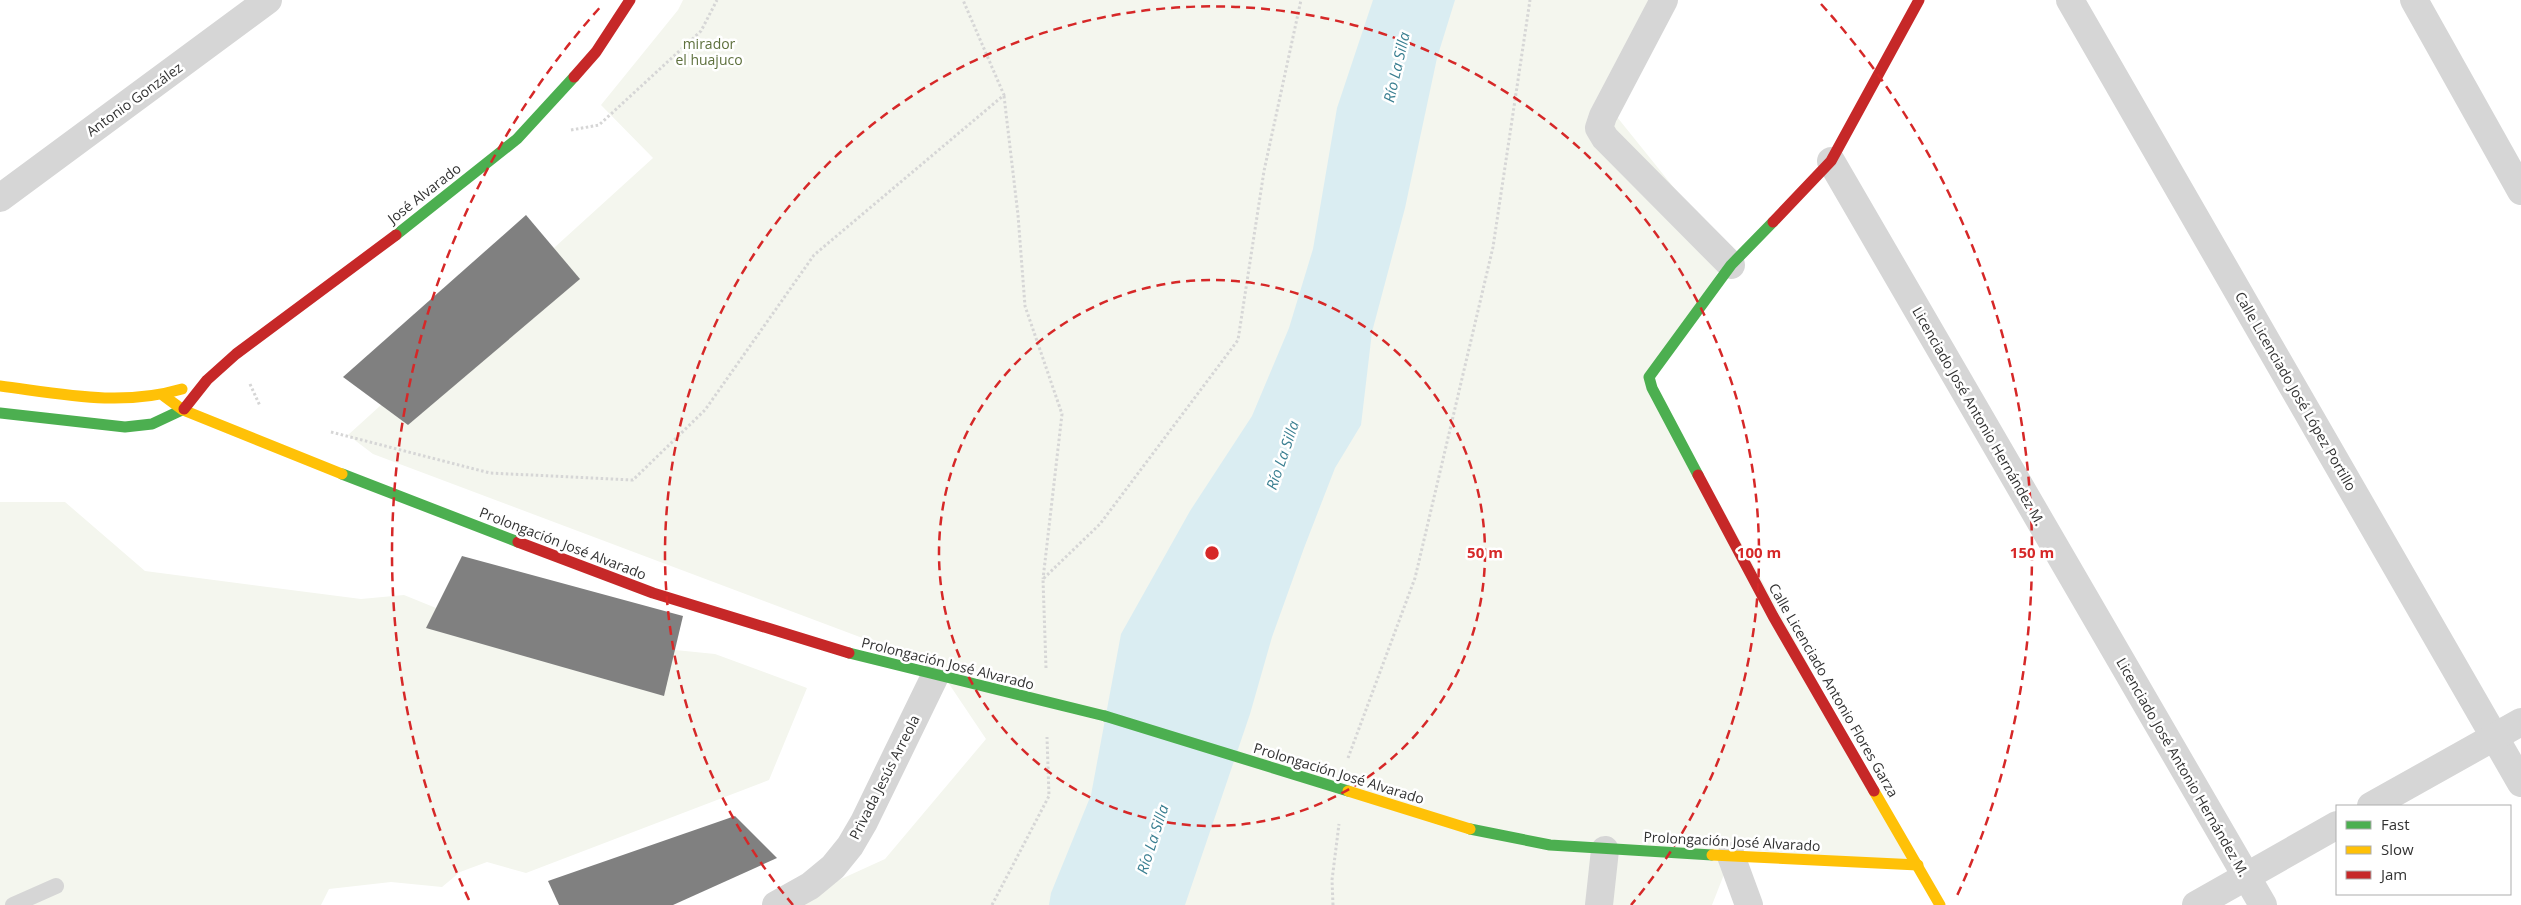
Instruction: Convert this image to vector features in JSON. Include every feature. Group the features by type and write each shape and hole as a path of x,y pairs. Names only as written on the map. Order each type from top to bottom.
{"street":[{"name":"Antonio González","path":"0,198 268,0"},
{"name":"José Alvarado","path":"183,410 207,380 236,354 432,208 517,139 596,52 630,0"},
{"path":"1664,0 1603,116 1599,128 1605,138 1732,265 1831,161 1919,0"},
{"name":"Calle Licenciado José López Portillo","path":"2070,0 2521,783"},
{"path":"2414,0 2521,191"},
{"name":"Licenciado José Antonio Hernández M.","path":"1831,161 2263,905"},
{"name":"Calle Licenciado Antonio Flores Garza","path":"1732,265 1652,372 1650,382 1773,616 1940,905"},
{"name":"José Alvarado","path":"164,396 207,380"},
{"path":"0,386 121,400 164,396"},
{"name":"Prolongación José Alvarado","path":"164,396 183,410 383,491 652,593 851,654 934,676 1105,716 1470,829 1550,845 1606,850 1918,864"},
{"path":"0,413 125,427 152,424 183,410"},
{"name":"Privada Jesús Arreola","path":"776,905 810,886 833,867 850,846 864,822 934,676"},
{"path":"2373,805 2521,722"},
{"path":"2196,905 2336,827"},
{"path":"1599,905 1606,850"},
{"path":"1731,856 1749,905"}],"lane":[{"path":"13,905 56,886"}],"path":[{"path":"517,139 599,125 701,32 717,0"},
{"path":"963,0 1004,95 1018,215 1025,306 1062,414 1043,579 1046,672"},
{"path":"1043,579 1100,524 1238,340 1264,171 1301,0"},
{"path":"1347,766 1348,756 1415,578 1493,247 1530,0"},
{"path":"329,431 490,473 633,480 705,410 814,256 1004,95"},
{"path":"236,354 264,414"},
{"path":"992,905 1049,796 1047,734"},
{"path":"1333,905 1332,880 1340,823"}],"green space":[{"name":"mirador el huajuco","path":"683,0 1669,0 1609,107 1728,255 1653,382 1918,865 1734,849 1712,905 784,905 885,859 986,739 937,666 373,454 348,435 653,158 601,105 678,10"},
{"path":"0,502 65,502 145,571 361,599 404,595 495,632 715,654 807,688 769,780 526,873 487,862 460,872 442,887 391,882 329,889 321,905 0,905"}],"water":[{"name":"Río La Silla","path":"1373,0 1455,0 1437,58 1405,208 1372,332 1361,425 1335,468 1304,548 1272,637 1250,714 1185,905 1049,905 1051,893 1091,795 1121,634 1190,511 1252,416 1289,328 1313,249 1337,108"}],"building":[{"path":"526,215 580,279 408,425 343,377"},
{"path":"462,556 683,616 664,696 426,628"},
{"path":"735,816 777,858 673,905 559,905 548,881"}],"traffic: fast":[{"path":"396,235 517,139 574,77"},
{"path":"1698,475 1652,388 1649,377 1731,265 1773,222"},
{"path":"0,413 125,427 152,424 184,409"},
{"path":"342,474 518,542"},
{"path":"849,653 1105,716"},
{"path":"1105,716 1348,791"},
{"path":"1470,829 1550,845 1712,855"}],"traffic: slow":[{"path":"0,386 69,395 114,398 137,397 182,389"},
{"path":"164,396 183,410 342,474"},
{"path":"1348,791 1470,829"},
{"path":"1874,791 1940,905"},
{"path":"1712,855 1918,865"}],"traffic: jam":[{"path":"574,77 596,52 630,0"},
{"path":"1773,222 1831,161 1919,0"},
{"path":"184,409 207,380 236,354 396,235"},
{"path":"1698,475 1773,616 1874,791"},
{"path":"518,542 653,593 849,653"}]}
